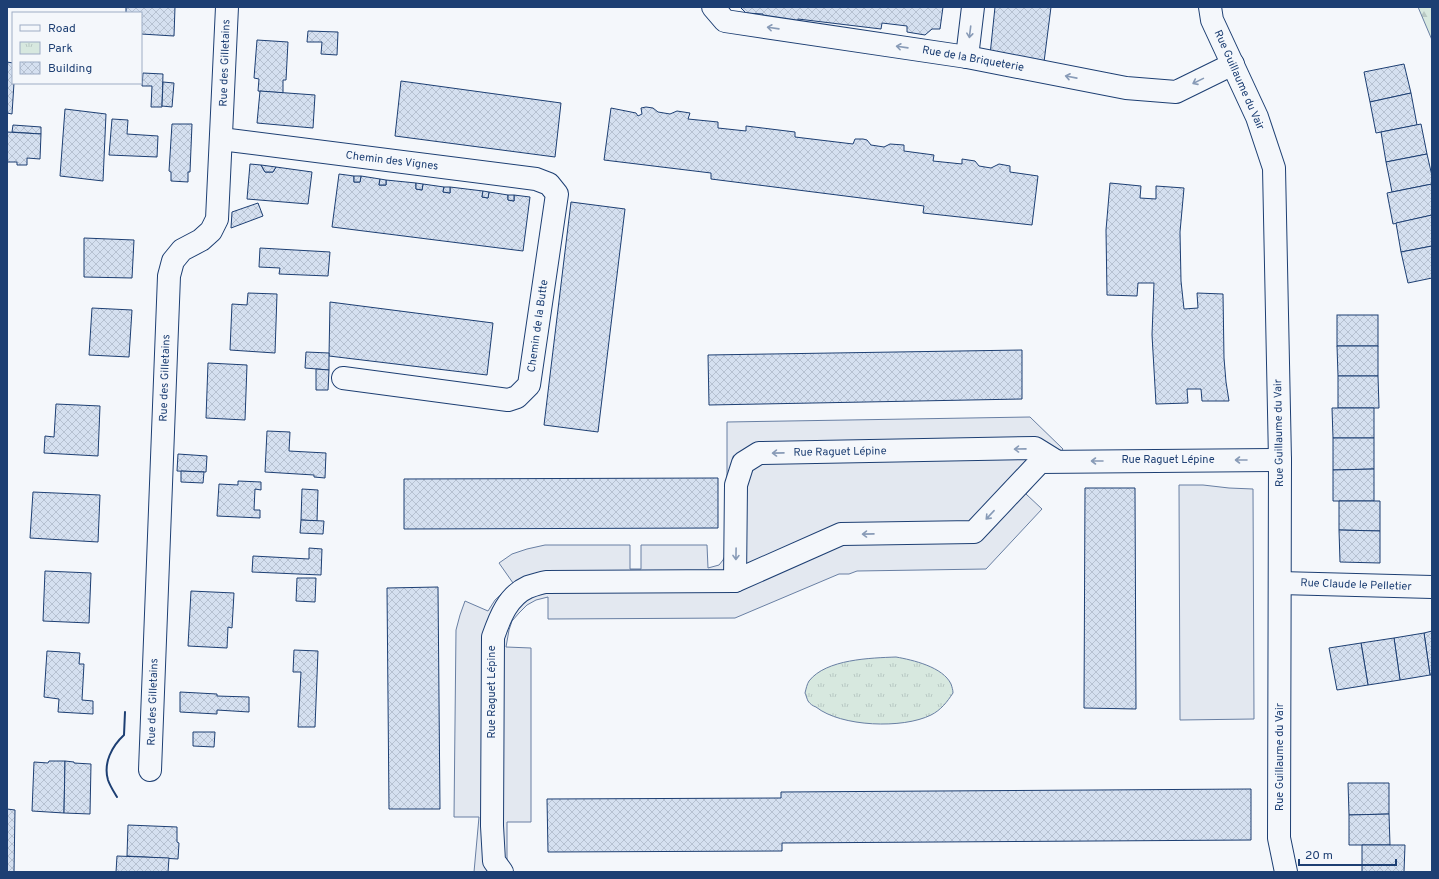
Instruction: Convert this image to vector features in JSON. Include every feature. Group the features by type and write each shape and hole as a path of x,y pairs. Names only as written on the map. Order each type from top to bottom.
{"street":[{"name":"Rue des Gilletains","path":"150,770 169,276 173,261 182,250 201,240 211,231 217,219 227,7"},
{"name":"Rue de la Briqueterie","path":"714,7 725,21 967,57 1126,88 1176,92 1232,64"},
{"path":"967,57 973,7"},
{"name":"Rue Guillaume du Vair","path":"1210,7 1212,20 1257,117 1274,168 1280,460 1279,838 1286,872"},
{"name":"Chemin des Vignes","path":"221,139 536,179 549,184 557,194"},
{"name":"Chemin de la Butte","path":"343,378 508,400 517,397 529,385 557,194"},
{"name":"Rue Raguet Lépine","path":"735,581 736,485 743,463 759,453 1035,448 1056,461"},
{"name":"Rue Raguet Lépine","path":"502,872 494,861 492,826 493,637 500,616 512,598 528,587 546,582 735,581 841,534 974,532 1040,462 1280,460"},
{"name":"Rue Claude le Pelletier","path":"1280,583 1432,587"}],"green space":[{"path":"1418,7 1432,7 1432,40"},
{"path":"896,657 927,665 947,678 951,684 953,693 938,711 919,719 905,722 872,724 841,719 827,714 808,701 805,693 808,682 826,668 837,664 862,659"}],"shaded area":[{"path":"1030,417 1063,449 1026,494 1042,509 986,569 857,571 849,574 839,574 735,618 548,619 548,597 536,600 527,605 512,621 506,647 531,648 531,822 507,822 507,872 474,872 479,817 454,817 456,630 465,601 488,611 495,600 513,583 499,563 512,554 545,545 630,545 630,569 641,569 641,545 707,545 708,568 719,565 726,554 727,544 727,422"},
{"path":"1179,485 1203,485 1253,489 1254,719 1180,720"}],"building":[{"path":"126,7 175,7 174,36 142,34 142,12 126,12"},
{"path":"740,7 943,7 940,29 932,29 925,35 907,32 907,26 882,23 881,29 798,19 797,24 763,20 763,14 746,13"},
{"path":"995,7 1051,7 1044,62 990,55"},
{"path":"308,31 338,32 337,55 321,54 322,42 307,42"},
{"path":"257,40 288,42 286,80 283,80 283,93 258,91 259,79 254,78"},
{"path":"7,62 12,63 12,84 14,84 12,114 7,113"},
{"path":"1404,64 1411,93 1370,102 1364,72"},
{"path":"143,73 163,74 162,107 151,107 152,86 142,86"},
{"path":"401,81 561,103 555,157 395,136"},
{"path":"163,82 174,83 172,107 162,106"},
{"path":"260,91 315,95 313,128 257,123"},
{"path":"1411,93 1417,125 1376,133 1370,102"},
{"path":"611,108 636,113 638,116 642,114 641,108 653,108 658,112 670,114 677,111 690,113 688,119 718,122 718,128 746,131 746,126 795,132 795,137 853,144 855,139 863,139 867,140 871,145 884,147 890,144 904,145 904,151 934,155 933,161 962,164 962,159 975,161 979,166 991,168 999,164 1010,166 1010,172 1038,176 1032,225 923,213 924,206 711,179 711,173 604,160"},
{"path":"65,109 106,114 103,181 60,176"},
{"path":"112,119 128,120 127,134 158,136 157,157 109,155"},
{"path":"172,124 192,124 190,172 188,172 188,182 171,181 171,172 169,171"},
{"path":"1421,124 1427,154 1386,162 1381,132"},
{"path":"13,125 41,127 41,134 12,132"},
{"path":"7,132 41,134 40,159 27,158 27,165 17,165 17,162 7,162"},
{"path":"1427,154 1432,176 1432,184 1392,192 1386,162"},
{"path":"250,164 261,165 265,172 273,172 276,167 312,172 308,204 247,199"},
{"path":"261,165 276,167 273,172 265,172"},
{"path":"339,174 354,176 354,182 360,182 361,176 380,179 379,185 386,185 386,180 416,183 416,189 422,190 423,184 444,187 443,192 450,193 450,187 483,191 482,197 488,198 489,192 508,195 508,200 514,201 514,195 530,197 523,251 332,227"},
{"path":"354,176 361,176 360,182 354,182"},
{"path":"380,179 386,180 386,185 379,185"},
{"path":"416,183 423,184 422,190 416,189"},
{"path":"1110,183 1141,186 1140,198 1156,199 1156,186 1184,188 1180,232 1181,281 1184,309 1198,308 1197,293 1223,294 1224,358 1229,401 1202,401 1201,389 1187,389 1188,403 1156,404 1152,335 1154,283 1138,283 1137,296 1107,295 1106,230"},
{"path":"1432,184 1432,215 1393,224 1387,193"},
{"path":"444,187 450,187 450,193 443,192"},
{"path":"483,191 489,192 488,198 482,197"},
{"path":"508,195 514,195 514,201 508,200"},
{"path":"571,202 625,209 598,432 544,425"},
{"path":"258,203 263,216 231,228 232,212"},
{"path":"1432,215 1432,246 1401,252 1396,223"},
{"path":"84,238 134,240 132,278 84,277"},
{"path":"1432,246 1432,278 1408,283 1401,252"},
{"path":"260,248 330,252 328,276 279,274 280,268 259,267"},
{"path":"248,293 277,294 275,353 230,350 232,304 247,305"},
{"path":"330,302 493,323 487,375 329,356"},
{"path":"92,308 132,310 129,357 89,355"},
{"path":"1337,315 1378,315 1378,346 1337,346"},
{"path":"1337,346 1378,346 1378,376 1338,376"},
{"path":"1022,350 1022,399 709,405 708,355"},
{"path":"306,352 329,353 329,370 305,368"},
{"path":"208,363 247,365 245,420 206,418"},
{"path":"316,369 329,370 328,390 316,390"},
{"path":"1338,376 1378,376 1379,408 1338,408"},
{"path":"56,404 100,406 98,456 44,453 45,436 54,437"},
{"path":"1332,408 1374,408 1374,438 1333,438"},
{"path":"267,431 290,432 289,451 326,453 325,478 314,477 314,475 265,472"},
{"path":"1333,438 1374,438 1374,469 1333,470"},
{"path":"178,454 207,456 206,472 177,471"},
{"path":"1374,469 1374,501 1333,501 1333,470"},
{"path":"181,471 204,472 203,483 181,482"},
{"path":"718,478 718,528 404,529 404,479"},
{"path":"238,481 261,482 261,490 255,489 254,510 260,510 260,518 217,516 219,484 238,485"},
{"path":"1085,488 1135,488 1136,709 1084,708"},
{"path":"302,489 318,490 317,521 301,520"},
{"path":"33,492 100,495 98,542 30,538"},
{"path":"1339,501 1380,501 1380,531 1339,530"},
{"path":"301,520 324,521 323,534 300,533"},
{"path":"1339,530 1380,531 1380,563 1340,562"},
{"path":"309,548 322,549 321,575 252,572 253,556 309,559"},
{"path":"45,571 91,573 89,623 43,621"},
{"path":"297,578 316,578 315,602 296,601"},
{"path":"438,587 440,809 389,809 387,588"},
{"path":"191,591 234,593 232,628 228,627 227,648 188,646"},
{"path":"1432,631 1432,675 1430,675 1424,633"},
{"path":"1424,633 1430,675 1400,680 1394,638"},
{"path":"1394,638 1400,680 1368,685 1361,643"},
{"path":"1361,643 1368,685 1337,690 1329,648"},
{"path":"294,650 318,651 315,727 298,727 301,672 293,672"},
{"path":"47,651 80,653 79,664 84,664 82,700 93,701 93,714 58,712 59,699 44,697"},
{"path":"180,692 217,694 217,696 249,697 249,712 217,710 217,714 180,712"},
{"path":"193,732 215,732 214,747 193,746"},
{"path":"49,761 65,761 64,813 32,811 34,762 48,763"},
{"path":"65,761 91,764 90,814 64,813"},
{"path":"1348,783 1389,783 1389,814 1349,815"},
{"path":"1251,789 1251,840 782,843 782,851 548,852 547,799 781,798 781,792"},
{"path":"7,809 15,810 14,872 7,872"},
{"path":"1389,814 1390,845 1349,845 1349,815"},
{"path":"128,825 177,827 177,842 179,843 178,859 127,856"},
{"path":"1362,845 1405,845 1404,872 1362,872"},
{"path":"117,856 169,858 168,872 116,872"}],"wall":[{"path":"117,797 108,780 107,767 112,750 124,735 125,712"}]}
